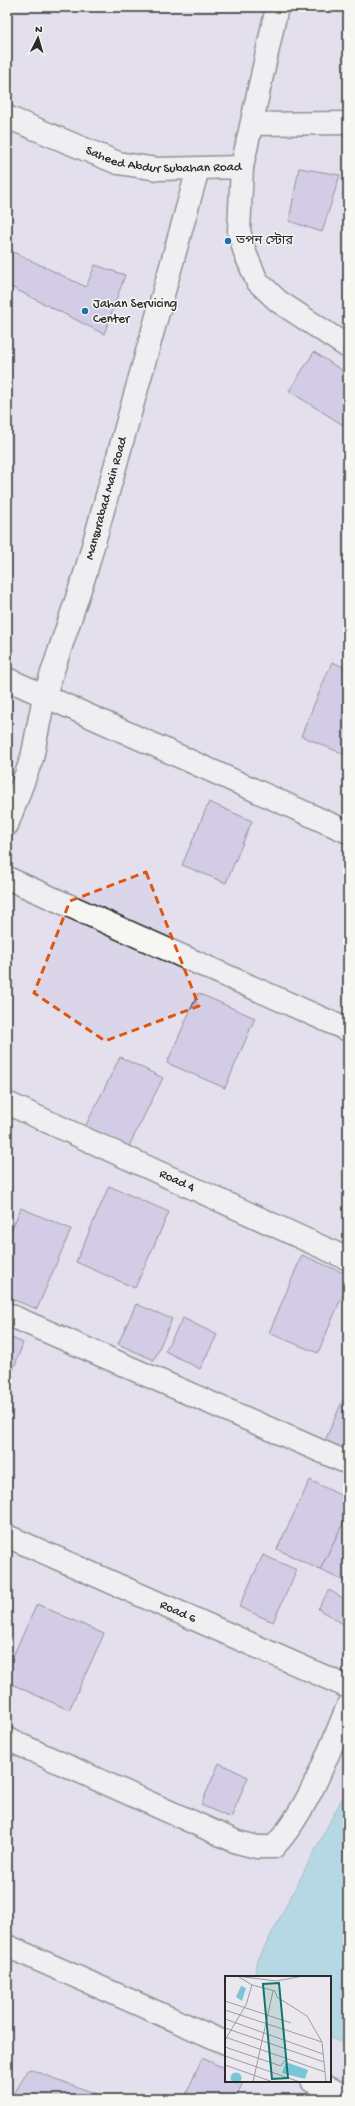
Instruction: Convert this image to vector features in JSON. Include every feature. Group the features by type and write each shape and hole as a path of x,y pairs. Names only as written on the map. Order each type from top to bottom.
{"street":[{"path":"242,167 277,7"},
{"name":"Saheed Abdur Subahan Road","path":"7,117 118,163 156,169 242,167 239,231 245,253 258,281 278,301 348,347"},
{"path":"252,124 348,123"},
{"name":"Mansurabad Main Road","path":"7,825 32,758 44,697 86,571 198,169"},
{"path":"7,680 348,832"},
{"path":"7,878 348,1030"},
{"name":"Road 4","path":"7,1103 348,1259"},
{"path":"7,1314 348,1463"},
{"name":"Road 6","path":"7,1536 348,1688"},
{"path":"7,1738 237,1842 257,1847 274,1847 305,1806 348,1706"},
{"path":"7,1946 225,2043"},
{"path":"314,2082 348,2097"}],"highlighted area":[{"path":"146,872 199,1006 105,1041 34,993 70,901"}],"shaded area":[{"path":"7,7 348,7 348,2099 7,2099"}],"water":[{"path":"348,1787 348,2045 331,2038 331,1976 254,1976 258,1960"}],"building":[{"path":"299,168 340,175 322,232 289,221"},
{"name":"Jahan Servicing Center","path":"7,249 86,287 95,265 125,275 104,334 7,285"},
{"path":"314,352 348,374 348,428 289,391"},
{"path":"332,662 348,669 348,750 346,755 301,736"},
{"path":"209,802 252,821 226,883 182,865"},
{"path":"198,993 255,1018 225,1088 167,1063"},
{"path":"120,1057 163,1078 125,1154 82,1133"},
{"path":"109,1186 169,1212 135,1288 76,1262"},
{"path":"21,1208 71,1229 37,1309 7,1297 7,1240"},
{"path":"302,1255 348,1275 348,1282 318,1353 269,1333"},
{"path":"136,1304 172,1319 154,1360 118,1344"},
{"path":"183,1318 217,1335 200,1369 165,1351"},
{"path":"7,1336 23,1343 7,1388"},
{"path":"348,1388 348,1454 324,1443"},
{"path":"310,1480 348,1499 348,1513 320,1570 277,1549"},
{"path":"348,1513 348,1583 320,1570"},
{"path":"263,1555 297,1570 273,1622 239,1607"},
{"path":"329,1590 348,1601 348,1621 345,1625 318,1609"},
{"path":"37,1604 104,1634 69,1710 7,1682 7,1654 13,1656"},
{"path":"219,1763 248,1777 231,1818 201,1805"},
{"path":"202,2058 225,2069 225,2082 243,2082 236,2099 184,2099"},
{"path":"29,2069 97,2094 95,2099 11,2099"}],"place":[{"name":"তপন স্টোর","path":"228,241"},
{"name":"Jahan Servicing Center","path":"85,311"}]}
